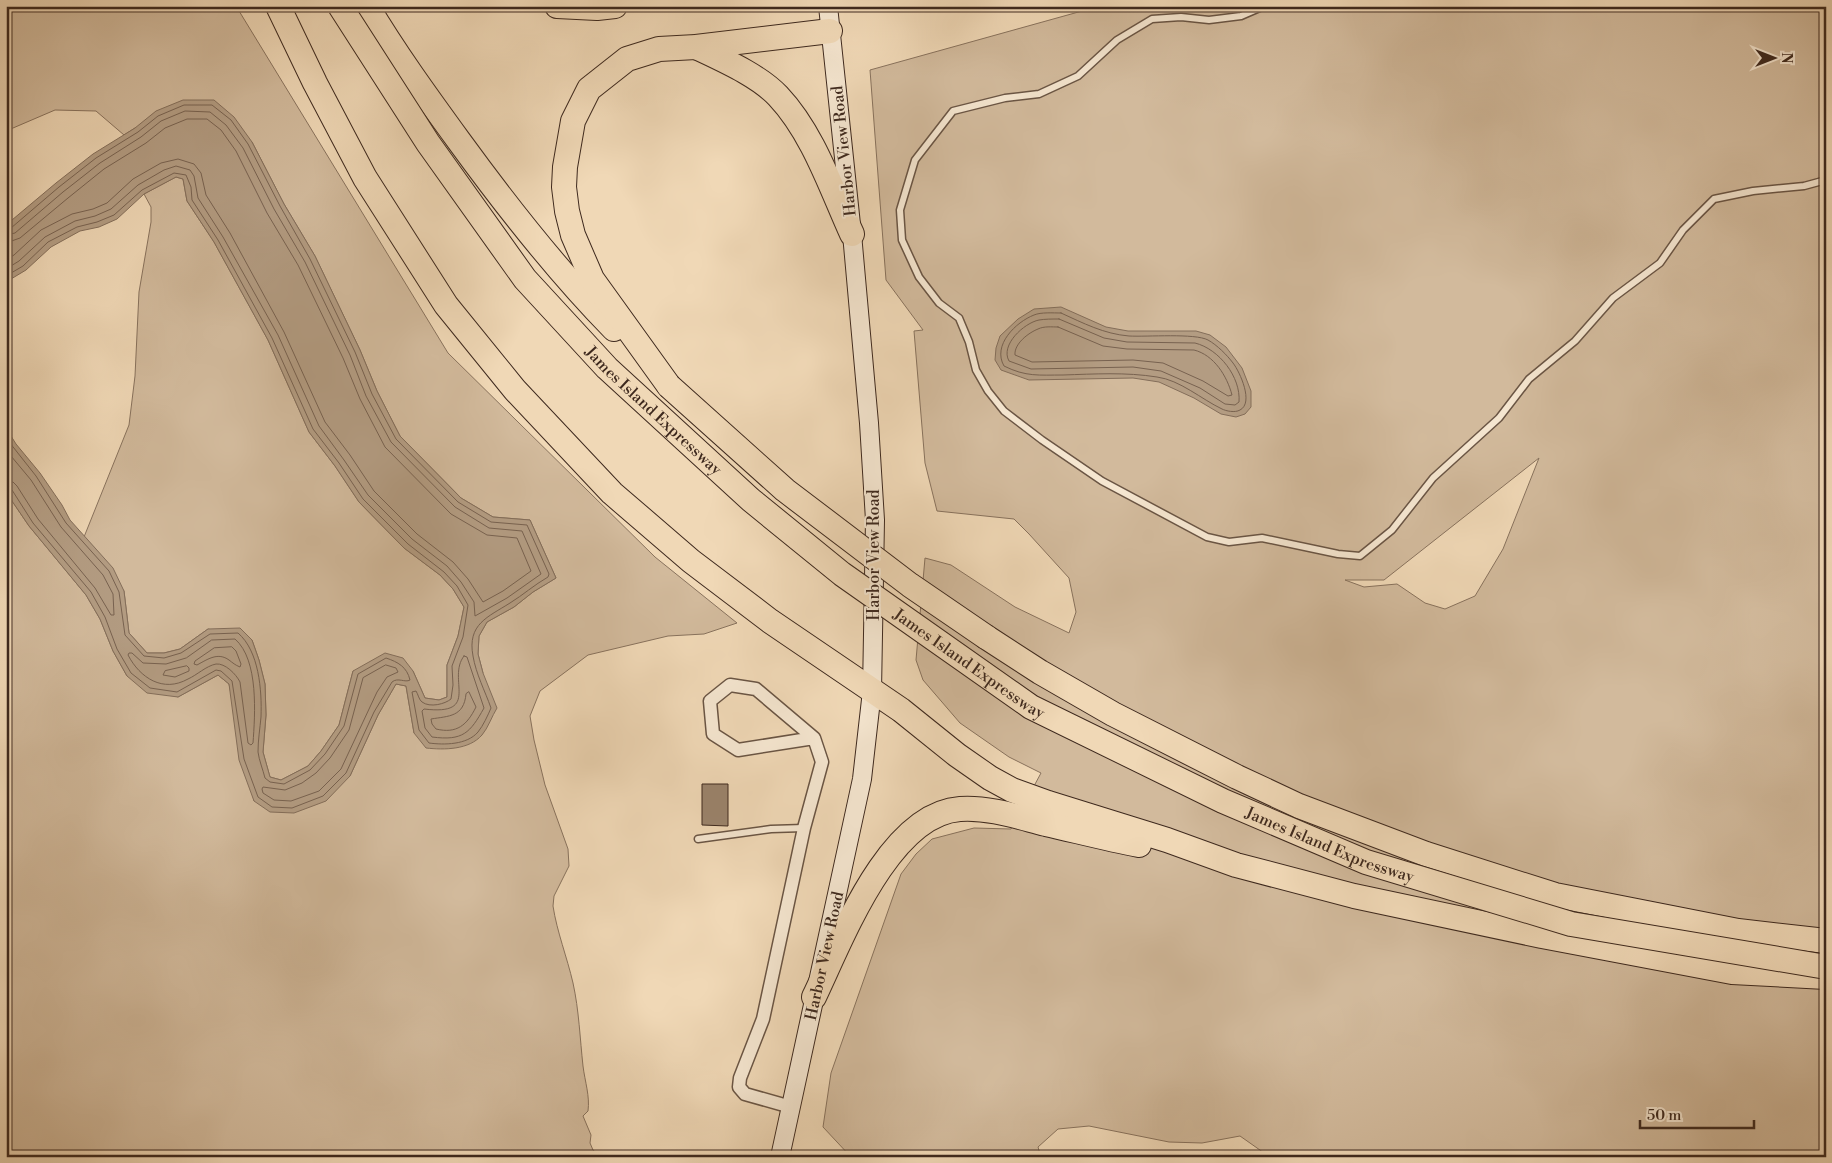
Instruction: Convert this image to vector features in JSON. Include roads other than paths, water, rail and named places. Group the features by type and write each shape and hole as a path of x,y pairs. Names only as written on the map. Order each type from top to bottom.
{"highway":[{"path":"278,6 314,83 365,178 446,305 515,390 612,493 691,561 770,621 900,710 990,778 1012,790 1048,803 1167,840 1236,865"},
{"name":"James Island Expressway","path":"340,6 428,143 525,279 606,368 750,500 842,574 1031,707 1223,801 1366,862 1571,924 1826,967"},
{"name":"James Island Expressway","path":"367,6 438,112 509,209 581,296 669,386 785,490 910,586 1048,676 1113,714 1299,806 1467,868 1555,895 1738,931 1826,941"},
{"path":"557,6 597,8 615,6"},
{"path":"669,386 592,279 571,227 564,187 565,167 573,121 589,89 627,59 659,49 696,47 830,31"},
{"path":"696,47 743,70 778,96 807,135 852,234"},
{"path":"814,997 865,890 904,837 936,815 959,809 996,811 1103,838 1236,865 1354,896 1552,938 1732,972 1826,977"}],"main road":[{"name":"Harbor View Road","path":"780,1157 862,779 872,691 875,520 869,423 852,234 828,6"}],"street":[{"path":"791,1106 745,1094 739,1087 740,1078 763,1019 804,828 822,762 814,738 756,689 730,685 710,701 713,734 738,750 814,738"}],"lane":[{"path":"1264,6 1241,16 1209,20 1181,17 1152,20 1117,40 1078,76 1040,94 1004,98 952,111 915,160 900,210 902,240 919,277 939,303 959,318 969,342 976,370 988,391 1004,411 1042,440 1102,481 1206,537 1229,542 1262,538 1338,554 1360,556 1392,530 1433,478 1499,418 1529,379 1575,341 1613,298 1660,262 1683,230 1714,200 1753,191 1804,186 1826,180"},
{"path":"698,839 804,828"}],"water":[{"path":"183,100 214,100 234,117 252,142 284,204 315,256 360,350 377,391 400,436 461,498 493,517 530,520 556,578 533,592 514,607 487,622 479,636 478,654 483,673 497,708 484,732 477,740 456,748 426,748 414,733 406,686 396,684 378,715 350,776 326,801 294,813 270,812 254,801 239,760 229,684 218,675 178,697 147,693 127,676 113,651 100,619 86,595 29,526 12,501 6,488 6,428 16,444 40,473 70,520 113,568 124,591 129,633 147,653 164,653 180,649 208,629 240,628 252,640 265,684 266,715 263,752 270,777 281,780 308,766 339,725 353,671 385,653 403,658 413,671 425,698 439,700 447,697 447,665 458,636 464,607 453,589 440,575 404,548 359,502 309,432 268,340 214,242 187,201 183,179 176,177 144,194 117,219 99,227 80,231 51,247 26,270 6,282 6,225 93,154 135,128 156,111"},
{"path":"1061,307 1106,327 1128,331 1196,331 1210,335 1226,347 1242,368 1251,391 1251,407 1245,414 1236,417 1221,414 1194,398 1159,382 1133,378 1029,380 1001,370 995,360 1000,336 1018,319 1034,309"}]}
